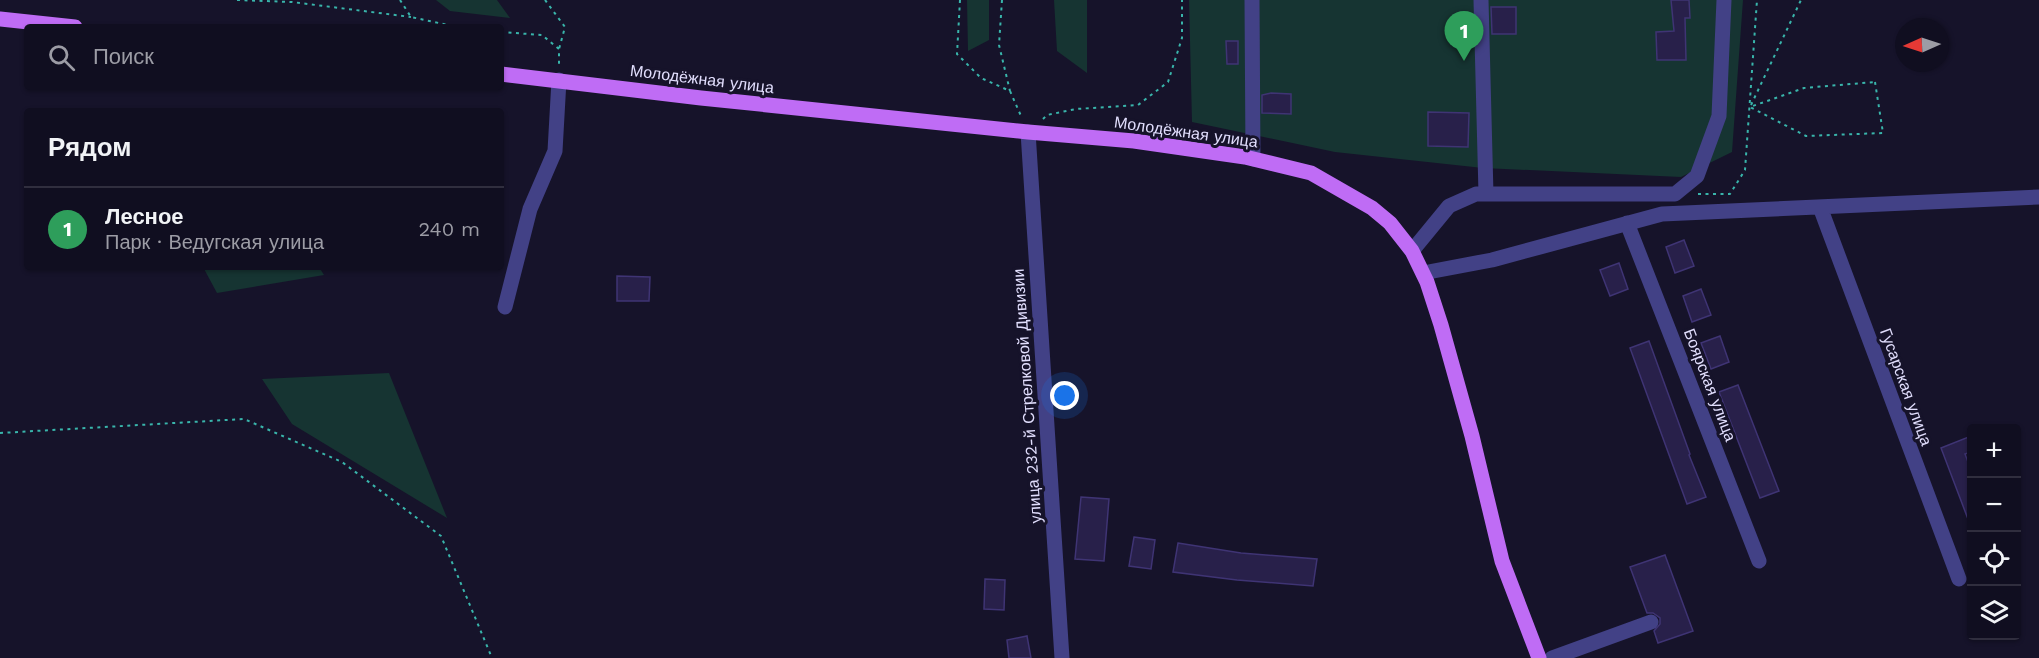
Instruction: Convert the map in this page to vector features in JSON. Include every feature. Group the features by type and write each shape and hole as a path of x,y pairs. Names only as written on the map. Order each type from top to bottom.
{"main road":[{"path":"0,19 47,24"},
{"name":"Молодёжная улица","path":"504,74 701,98 1134,141 1253,159 1311,173 1372,208 1390,223 1412,251 1441,325 1472,436 1502,561 1539,658"}],"street":[{"path":"1252,0 1253,159"},
{"path":"1481,0 1486,194"},
{"path":"1412,251 1449,206 1476,194 1675,194 1697,176 1719,116 1724,0"},
{"path":"505,307 530,209 555,151 559,80"},
{"name":"улица 232-й Стрелковой Дивизии","path":"1028,132 1062,658"},
{"path":"1422,273 1492,260 1662,214 2039,197"},
{"name":"Гусарская улица","path":"1820,207 1959,579"},
{"name":"Боярская улица","path":"1628,223 1759,561"},
{"path":"1552,658 1651,622"}],"path":[{"path":"237,0 292,2 411,17 443,24"},
{"path":"400,0 411,17"},
{"path":"545,0 565,27 559,50 559,80"},
{"path":"960,0 957,54 981,78 1010,91"},
{"path":"1002,0 999,45 1010,91 1028,132 1047,116 1056,113 1076,109 1137,105 1168,82 1182,38 1182,0"},
{"path":"1675,194 1730,194 1745,170 1757,0"},
{"path":"1750,107 1801,0"},
{"path":"504,32 542,35 559,50"},
{"path":"1875,82 1883,133 1806,136 1750,107 1804,88 1875,82"},
{"path":"0,433 244,419 342,462 441,536 492,658"}],"green space":[{"path":"436,0 497,0 510,18 450,11"},
{"path":"967,0 989,0 989,40 968,51"},
{"path":"1054,0 1087,0 1087,73 1057,51"},
{"path":"1189,0 1743,0 1732,152 1681,177 1483,168 1335,152 1192,122"},
{"path":"205,270 321,270 324,275 217,293"},
{"path":"389,373 447,518 292,424 262,379"}],"building":[{"path":"1671,0 1689,0 1690,18 1685,18 1686,60 1657,60 1656,32 1674,31"},
{"path":"1491,7 1516,7 1516,34 1492,34"},
{"path":"1226,41 1238,41 1238,64 1227,64"},
{"path":"1291,94 1291,114 1262,113 1262,95"},
{"path":"1428,112 1469,113 1468,147 1428,146"},
{"path":"1684,240 1694,266 1675,273 1666,247"},
{"path":"1619,263 1628,289 1610,296 1600,270"},
{"path":"617,276 650,277 649,301 617,301"},
{"path":"1701,289 1711,315 1692,322 1683,296"},
{"path":"1720,336 1729,362 1711,369 1701,343"},
{"path":"1649,341 1706,497 1687,504 1630,348"},
{"path":"1738,385 1779,491 1760,498 1719,392"},
{"path":"1967,438 1967,453 1965,454 1967,459 1967,516 1941,448"},
{"path":"1081,497 1109,499 1104,561 1075,559"},
{"path":"1134,537 1155,540 1151,569 1129,566"},
{"path":"1178,543 1241,553 1317,559 1313,586 1173,572"},
{"path":"1665,555 1693,631 1658,643 1654,631 1660,624 1660,618 1653,613 1647,613 1630,567"},
{"path":"985,579 1005,580 1004,610 984,609"},
{"path":"1027,636 1031,658 1009,658 1007,640"}],"place":[{"name":"Лесное","path":"1464,61"}]}
